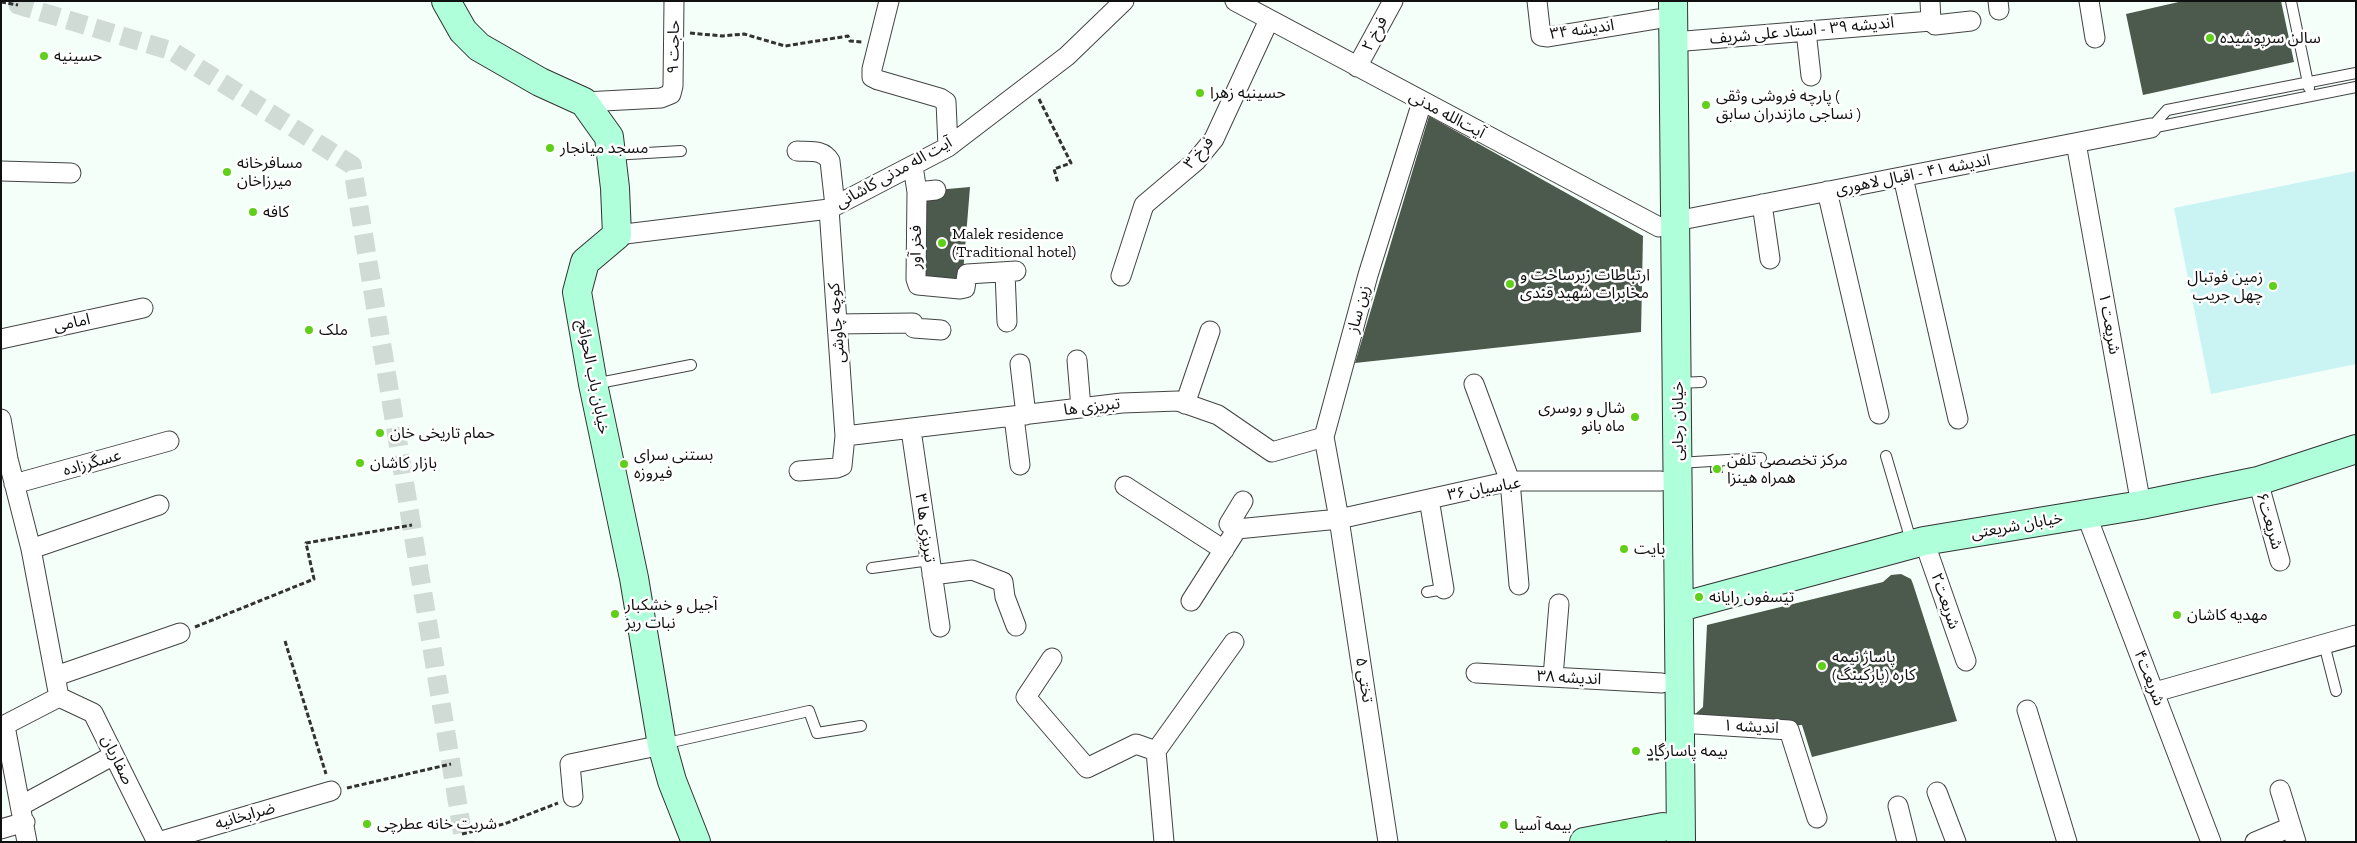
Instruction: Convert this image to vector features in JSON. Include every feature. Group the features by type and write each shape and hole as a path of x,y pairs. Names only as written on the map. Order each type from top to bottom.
{"street":[{"path":"446,1 463,31 479,47 540,82 584,102 609,137 617,235"},
{"name":"حاجت ۹","path":"584,102 661,98 671,94 674,86 674,1"},
{"path":"889,1 872,77 946,102 948,147"},
{"name":"آیت اله مدنی کاشانی","path":"617,235 832,208 948,147 1066,56 1124,1"},
{"name":"آیت‌الله مدنی","path":"1236,1 1422,102 1667,224"},
{"name":"فرخ ۲","path":"1357,67 1393,1"},
{"name":"اندیشه ۳۴","path":"1537,1 1541,36 1548,37 1662,7"},
{"path":"1930,1 1932,21"},
{"path":"2089,1 2095,38"},
{"name":"خیابان رجایی","path":"1662,7 1673,42 1667,224 1689,383 1670,472 1680,607 1680,723 1669,837"},
{"name":"خیابان رجایی","path":"1662,7 1670,472 1662,683 1669,837"},
{"name":"فرخ ۳","path":"1121,276 1144,205 1196,161 1214,139 1269,20"},
{"name":"اندیشه ۳۹ - استاد علی شریف","path":"1673,42 1932,21 1935,25 1971,21"},
{"path":"1806,31 1811,76"},
{"name":"زین ساز","path":"1339,519 1324,437 1368,275 1422,102"},
{"name":"اندیشه ۴۱ - اقبال لاهوری","path":"1667,224 2151,128"},
{"name":"شریعت ۱","path":"2076,143 2141,505"},
{"name":"کوچه چاوشی","path":"797,151 821,152 826,155 830,162 837,324 845,436 842,466 837,468 798,470"},
{"name":"فخر آور","path":"913,166 916,192 916,279 918,285 960,289 965,288 967,274 1011,271 1007,322"},
{"path":"1,171 71,173"},
{"path":"1903,176 1958,420"},
{"path":"916,192 936,190"},
{"path":"1827,191 1879,414"},
{"path":"1762,204 1770,259"},
{"name":"خیابان باب الحوائج","path":"617,235 586,262 577,292 593,384 634,578 662,744 672,781 696,842"},
{"name":"امامی","path":"1,339 143,308"},
{"path":"837,324 914,323 914,328 941,330"},
{"path":"1185,404 1210,332"},
{"path":"1077,360 1081,408"},
{"path":"1020,364 1020,465"},
{"path":"1474,384 1510,481 1519,585"},
{"name":"تبریزی ها","path":"845,436 911,430 1122,403 1178,402 1218,415 1272,452 1324,437"},
{"path":"1,421 14,484 31,549 59,697 3,726 24,813 27,842"},
{"name":"تبریزی ها ۳","path":"911,430 940,627"},
{"name":"عسگرزاده","path":"14,484 169,441"},
{"name":"خیابان شریعتی","path":"1680,607 1918,543 2141,505 2258,481 2356,449"},
{"name":"عباسیان ۳۶","path":"1237,529 1339,519 1510,481 1670,472"},
{"name":"شریعت۶","path":"2258,481 2280,561"},
{"path":"1125,486 1224,550"},
{"path":"1429,499 1436,590"},
{"path":"1191,601 1237,529 1228,524 1243,501"},
{"path":"31,549 160,505"},
{"name":"شریعت۴","path":"2086,514 2211,842"},
{"name":"تختی ۵","path":"1339,519 1388,842"},
{"name":"شریعت۲","path":"1918,543 1966,661"},
{"path":"931,568 972,570 1004,582 1005,597 1016,626"},
{"path":"1553,677 1559,604"},
{"path":"56,676 180,633"},
{"path":"2155,692 2356,635"},
{"path":"1164,842 1156,751 1234,642"},
{"path":"1052,658 1026,696 1088,768 1136,744 1156,751"},
{"name":"اندیشه ۳۸","path":"1476,672 1662,683"},
{"name":"صفاریان","path":"59,697 94,713 158,842"},
{"path":"2027,710 2067,842"},
{"name":"اندیشه ۱","path":"1680,723 1789,730 1817,818"},
{"path":"573,797 570,764 662,744"},
{"path":"1,829 114,756"},
{"path":"2255,842 2294,834 2280,790"},
{"name":"ضرابخانیه","path":"158,842 331,791"},
{"path":"1937,792 1956,842"},
{"path":"1898,806 1907,842"},
{"path":"1584,842 1669,837"}],"lane":[{"path":"2291,1 2311,96"},
{"path":"2151,128 2167,110 2356,73"},
{"path":"2151,128 2356,87"},
{"path":"611,155 681,151"},
{"path":"593,384 691,365"},
{"path":"1886,456 1918,543"},
{"path":"1670,472 1761,458"},
{"path":"872,568 931,568"},
{"path":"2324,644 2336,691"},
{"path":"662,744 809,711 817,733 861,726"}],"path":[{"path":"1,2 18,4"},
{"path":"674,30 722,36 744,34 785,46 848,36 850,41 879,44"},
{"path":"1031,83 1071,163 1054,169 1058,183"},
{"path":"180,633 314,579 306,543 412,525"},
{"path":"285,641 331,791 451,764"},
{"path":"462,834 504,824 573,797"}],"shaded area":[{"name":"زمین فوتبال چهل جریب","path":"2356,171 2356,364 2211,394 2174,208"}],"building":[{"name":"سالن سرپوشیده","path":"2183,1 2281,1 2294,62 2143,95 2126,14"},
{"name":"ارتباطات زیرساخت و مخابرات شهید قندی","path":"1429,116 1643,236 1641,332 1355,363"},
{"name":"Malek residence (Traditional hotel)","path":"970,187 962,286 921,283 916,203 936,190"},
{"name":"مرکز تخصصی تلفن همراه هینزا","path":"1710,466 1723,466 1723,473 1710,473"},
{"name":"پاساژ نیمه کاره (پارکینگ)","path":"1901,574 1911,579 1913,584 1957,721 1812,757 1802,725 1716,731 1708,735 1699,732 1693,716 1703,707 1707,625 1883,582 1891,575"}],"tunnel":[{"path":"19,1 18,5 172,51 352,165 464,842"}],"place":[{"name":"سالن سرپوشیده","path":"2210,38"},
{"name":"حسینیه","path":"44,56"},
{"name":"حسینیه زهرا","path":"1200,93"},
{"name":"پارچه فروشی وثقی ( نساجی مازندران سابق )","path":"1706,105"},
{"name":"مسجد میانجار","path":"550,148"},
{"name":"مسافرخانه میرزاخان","path":"227,172"},
{"name":"کافه","path":"253,212"},
{"name":"Malek residence (Traditional hotel)","path":"942,243"},
{"name":"ارتباطات زیرساخت و مخابرات شهید قندی","path":"1510,284"},
{"name":"زمین فوتبال چهل جریب","path":"2273,286"},
{"name":"ملک","path":"309,330"},
{"name":"شال و روسری ماه بانو","path":"1635,417"},
{"name":"حمام تاریخی خان","path":"380,433"},
{"name":"بازار کاشان","path":"360,463"},
{"name":"بستنی سرای فیروزه","path":"624,464"},
{"name":"مرکز تخصصی تلفن همراه هینزا","path":"1717,469"},
{"name":"بایت","path":"1624,549"},
{"name":"تیسفون رایانه","path":"1699,597"},
{"name":"آجیل و خشکبار نبات ریز","path":"615,614"},
{"name":"مهدیه کاشان","path":"2177,615"},
{"name":"پاساژ نیمه کاره (پارکینگ)","path":"1822,666"},
{"name":"بیمه پاسارگاد","path":"1636,751"},
{"name":"شربت خانه عطرچی","path":"367,824"},
{"name":"بیمه آسیا","path":"1504,825"}]}
